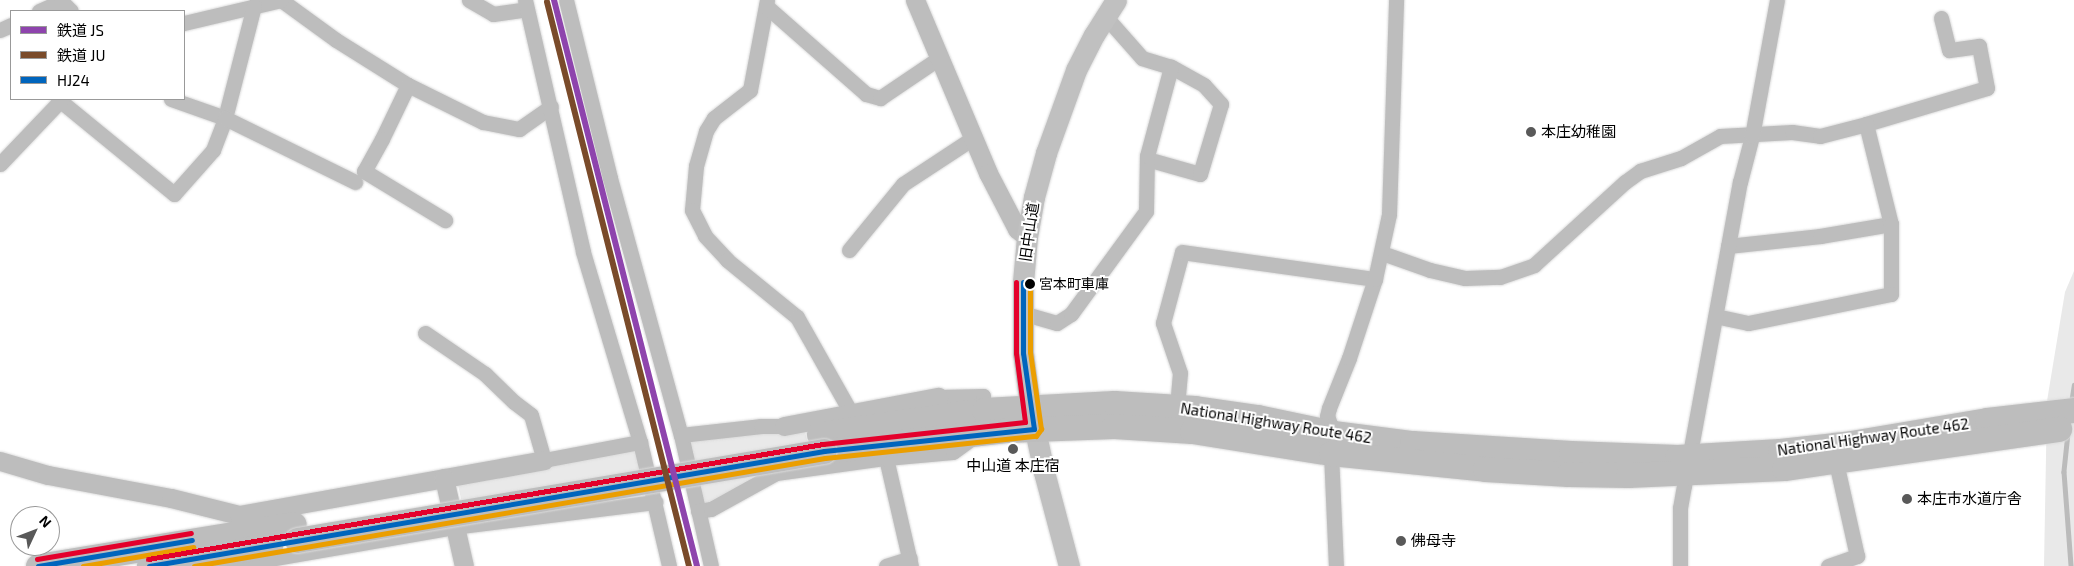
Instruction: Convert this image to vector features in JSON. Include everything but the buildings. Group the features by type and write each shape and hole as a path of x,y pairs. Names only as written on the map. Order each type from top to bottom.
{"highway":[{"name":"National Highway Route 462","path":"38,566 295,532 822,442 1032,417 1114,403 1177,407 1257,417 1332,443"},
{"name":"National Highway Route 462","path":"1032,417 1114,426 1332,443 1412,443 1551,452 1688,465 1784,468 1836,462 2038,424 2074,410"},
{"name":"National Highway Route 462","path":"1688,465 1780,451 1851,443 1987,420 2074,427"},
{"name":"National Highway Route 462","path":"149,566 295,532"}],"main road":[{"name":"旧中山道","path":"1069,566 1032,417 1023,353 1022,314 1027,237 1034,197 1061,109 1076,70 1111,8"}],"street":[{"path":"185,23 281,0 336,40 408,85 483,122 519,129 551,107"},
{"path":"469,0 493,14 526,4 583,252 640,442 670,566"},
{"path":"566,0 610,178 681,435 712,566"},
{"path":"915,0 988,173 1017,229 1027,237"},
{"path":"1336,566 1332,443 1327,416 1376,280 1389,214 1396,0"},
{"path":"1680,566 1680,508 1728,246 1752,136 1778,0"},
{"path":"40,10 61,1 70,10"},
{"path":"766,3 866,94 880,98 939,58"},
{"path":"766,3 750,90 714,118 706,131 696,166 692,210 704,236 727,260 797,317 851,413"},
{"path":"0,164 60,100 174,194 213,150 225,118 254,6"},
{"path":"1111,8 1142,58 1171,67 1204,85 1221,104 1200,174 1147,159"},
{"path":"1382,253 1430,270 1465,278 1500,277 1534,266 1624,182 1640,172 1681,158 1720,136 1752,136 1792,132 1820,136 1987,88 1979,46 1948,50 1941,18"},
{"path":"1022,314 1057,323 1071,314 1146,212 1147,159 1171,67"},
{"path":"408,85 364,171 446,220"},
{"path":"174,100 225,118 355,182"},
{"path":"1716,316 1748,323 1891,294 1891,224 1866,124"},
{"path":"849,250 903,184 973,138"},
{"path":"1728,246 1820,236 1891,224"},
{"path":"1177,407 1180,373 1163,323 1182,252 1376,280"},
{"path":"425,333 485,374 514,402 531,415 544,460"},
{"path":"681,435 761,426 784,426 938,397 983,396 982,422 953,452 886,458 776,473 711,509 698,511"},
{"path":"0,461 48,475 171,498 239,515 640,442"},
{"path":"886,458 911,562 886,566"},
{"path":"1828,566 1828,564 1857,556 1836,462"},
{"path":"444,478 464,566"},
{"path":"229,566 454,527 656,502"}],"shaded area":[{"path":"2074,271 2074,566 2044,566 2047,401 2065,292"},
{"path":"804,427 812,462 714,504 704,502 687,441"},
{"path":"636,450 648,500 466,522 458,485 489,480 490,475"}],"waterway":[{"path":"2071,403 2074,385"},
{"path":"2068,433 2064,472 2071,566"}],"rail line":[{"name":"JS","path":"554,0 697,566"},
{"name":"JU","path":"547,2 689,566"}],"transit line":[{"path":"148,559 823,444 1025,422 1016,353 1016,282"},
{"name":"HJ24","path":"149,566 824,451 1034,429 1023,353 1023,282"},
{"path":"194,566 825,458 1036,436 1041,429 1030,352 1030,282"},
{"path":"37,559 191,533"},
{"name":"HJ24","path":"38,566 192,540"},
{"path":"83,566 193,547"}],"place":[{"name":"本庄幼稚園","path":"1531,132"},
{"name":"宮本町車庫","path":"1030,284"},
{"name":"中山道 本庄宿","path":"1013,449"},
{"name":"本庄市水道庁舎","path":"1907,499"},
{"name":"佛母寺","path":"1401,541"}]}
